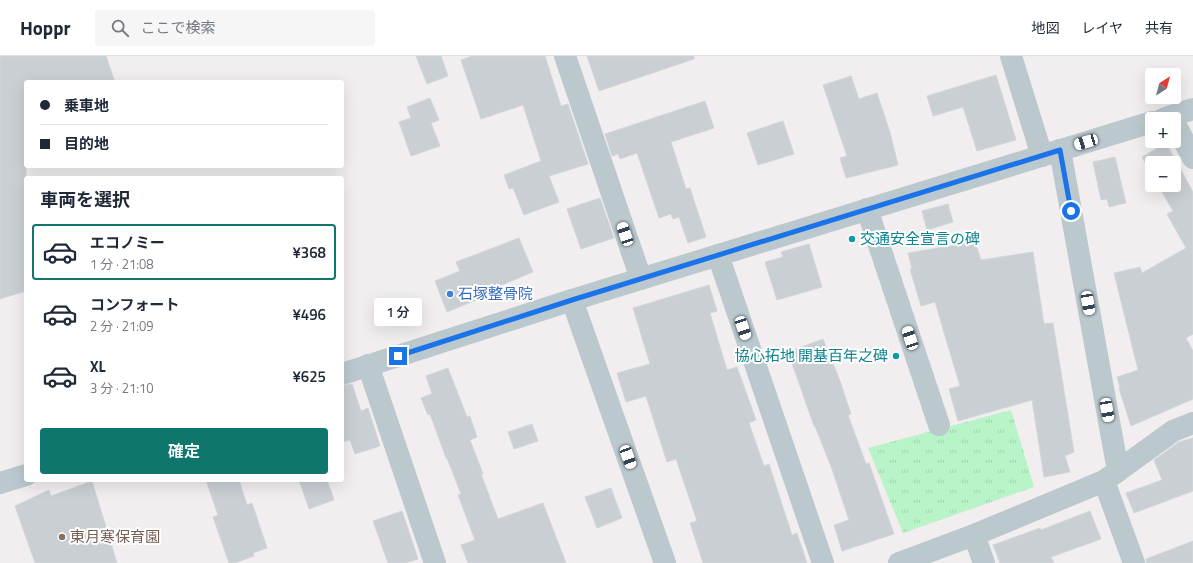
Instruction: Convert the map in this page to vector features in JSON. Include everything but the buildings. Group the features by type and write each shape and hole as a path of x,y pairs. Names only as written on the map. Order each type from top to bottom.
{"street":[{"path":"565,56 640,279"},
{"path":"1011,56 1051,153 1111,476 1134,563"},
{"path":"1181,114 1193,109"},
{"path":"344,373 640,279 1051,153 1145,126"},
{"path":"1181,141 1193,158"},
{"path":"867,209 939,425"},
{"path":"718,255 823,563"},
{"path":"572,300 665,563"},
{"path":"368,365 435,563"},
{"path":"898,563 974,535 1111,476 1173,432 1193,423"},
{"path":"0,483 24,476"},
{"path":"974,535 984,563"}],"green space":[{"path":"1011,410 1034,487 903,533 868,448"}],"place":[{"name":"交通安全宣言の碑","path":"852,239"},
{"name":"石塚整骨院","path":"450,294"},
{"name":"協心拓地 開基百年之碑","path":"896,356"},
{"name":"東月寒保育園","path":"62,537"}],"route":[{"path":"398,356 572,300 1060,150 1071,211"}]}
